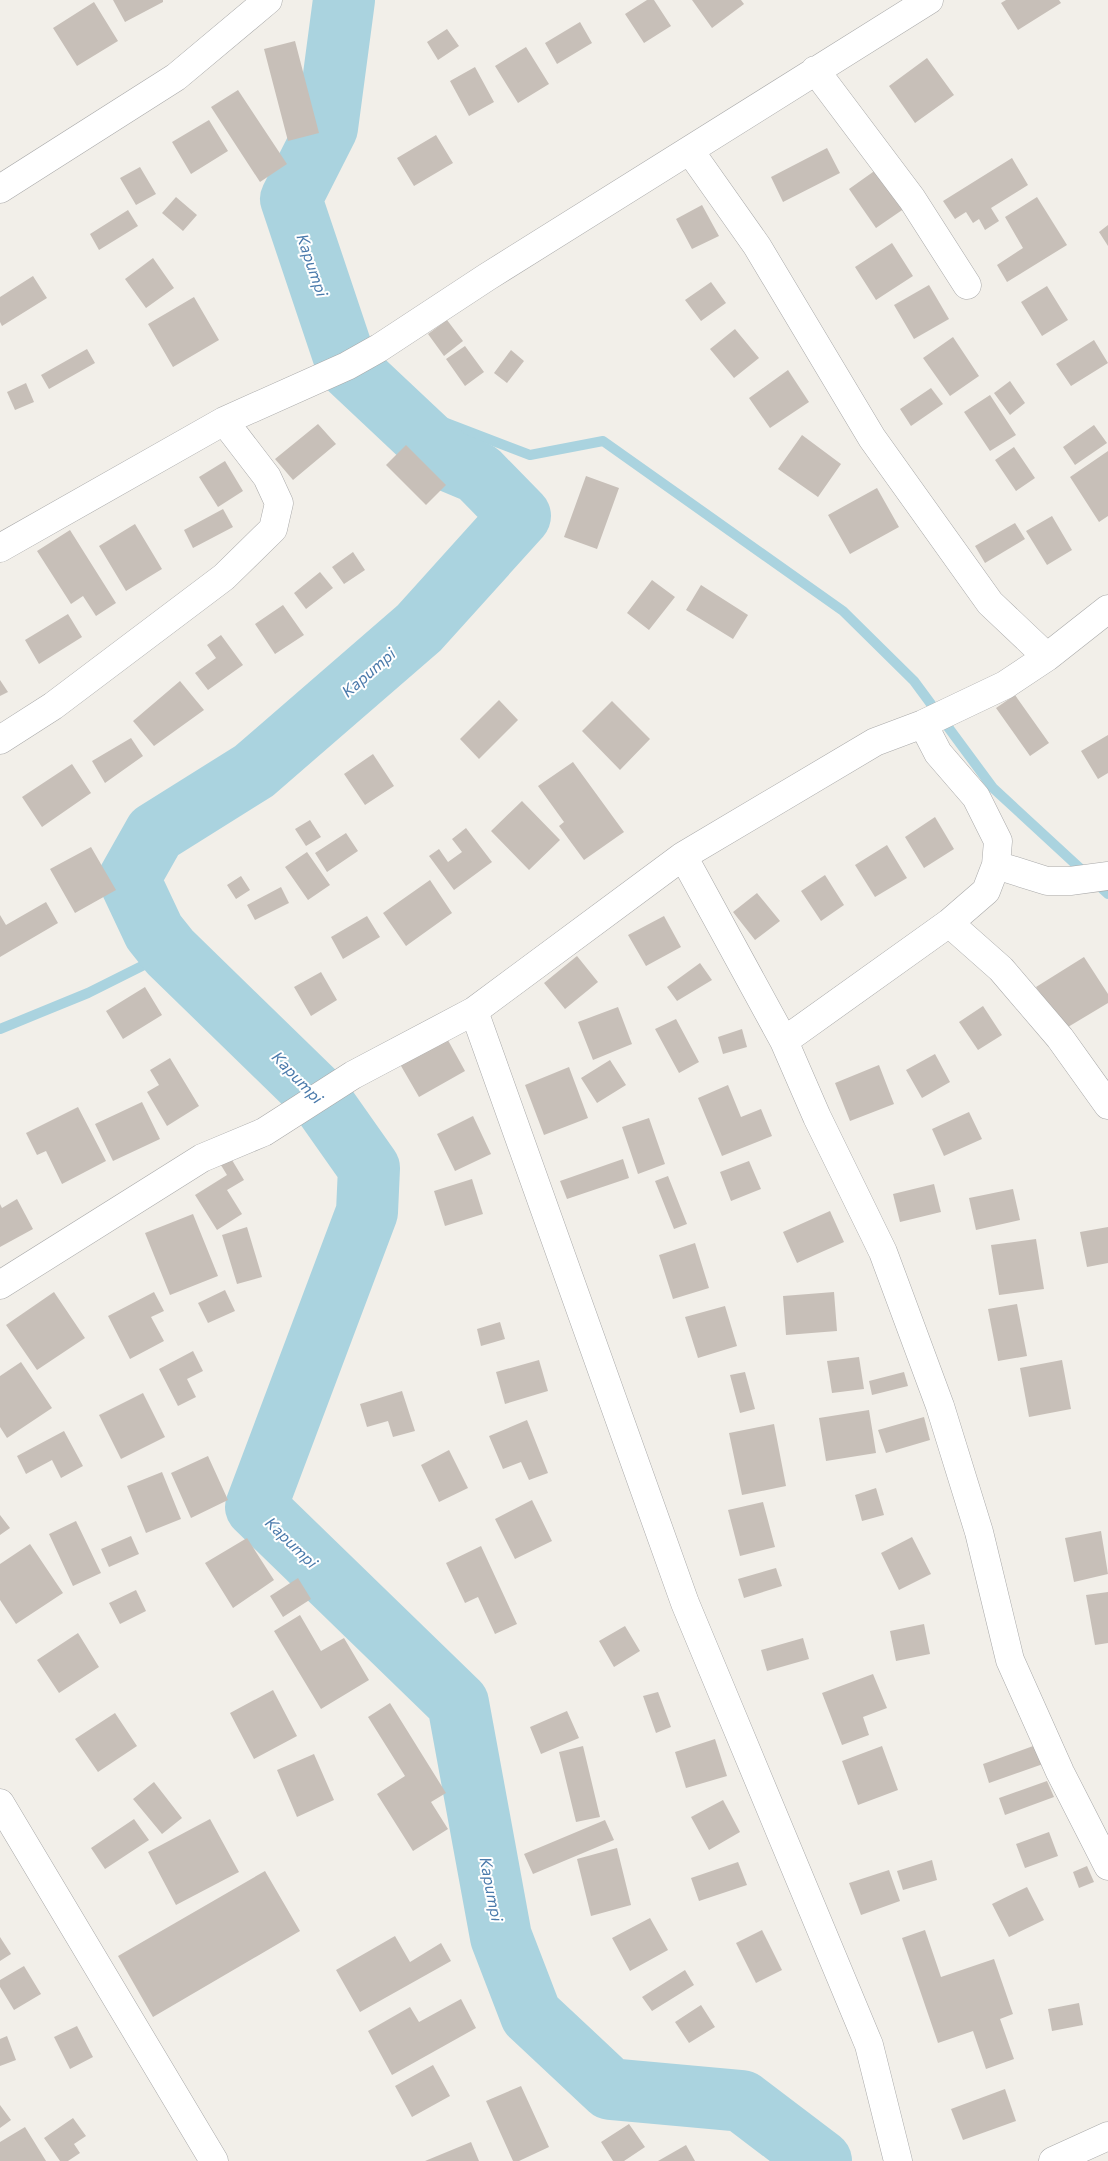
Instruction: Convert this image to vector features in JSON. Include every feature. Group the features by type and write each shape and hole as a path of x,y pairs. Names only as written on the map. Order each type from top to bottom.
{"street":[{"path":"0,189 176,77 268,0"},
{"path":"0,548 224,421 347,366 379,348 487,277 929,0"},
{"path":"815,70 912,199 967,285"},
{"path":"690,151 757,246 872,438 990,603 1047,657"},
{"path":"0,740 53,706 224,577 273,529 279,503 266,477 224,421"},
{"path":"0,1285 202,1158 264,1132 353,1075 474,1011 683,856 875,742 923,724 1005,685 1047,657 1108,609"},
{"path":"784,1040 949,923 986,891 996,865 998,841 976,797 938,753 923,724"},
{"path":"683,856 784,1040 817,1117 884,1252 933,1388 979,1532 1010,1660 1060,1772 1108,1866"},
{"path":"996,865 1046,881 1070,881 1108,876"},
{"path":"949,923 1001,969 1060,1038 1108,1105"},
{"path":"474,1011 685,1603 869,2045 898,2161"},
{"path":"0,1803 214,2161"},
{"path":"1053,2161 1108,2136"}],"building":[{"path":"113,0 163,0 163,2 125,22"},
{"path":"647,0 654,0 671,26 644,43 625,14"},
{"path":"692,0 741,0 744,4 712,28"},
{"path":"1006,0 1059,0 1061,3 1018,30 1001,3"},
{"path":"94,2 118,41 77,66 53,28"},
{"path":"580,22 592,43 557,64 545,43"},
{"path":"447,29 459,46 438,60 427,42"},
{"path":"295,41 319,133 288,141 264,49"},
{"path":"526,47 549,84 518,103 495,66"},
{"path":"927,58 954,95 915,123 889,86"},
{"path":"475,67 494,102 469,116 450,81"},
{"path":"238,90 287,164 260,182 211,107"},
{"path":"209,120 228,151 191,174 172,142"},
{"path":"436,135 453,163 414,186 397,158"},
{"path":"827,148 840,173 783,202 771,177"},
{"path":"1012,158 1028,185 991,208 999,221 985,230 979,219 973,223 966,212 955,219 943,201"},
{"path":"140,167 156,194 136,205 120,178"},
{"path":"880,167 908,206 876,228 849,189"},
{"path":"176,197 197,215 183,231 162,213"},
{"path":"1037,197 1067,245 1007,282 997,265 1023,248 1005,217"},
{"path":"702,205 719,236 692,249 676,219"},
{"path":"128,210 138,226 99,250 90,234"},
{"path":"1108,225 1108,246 1099,232"},
{"path":"892,243 913,276 876,300 855,267"},
{"path":"153,258 174,288 146,308 125,279"},
{"path":"33,276 47,298 2,326 0,322 0,297"},
{"path":"711,282 726,303 701,321 685,300"},
{"path":"929,285 949,319 914,339 894,305"},
{"path":"1047,286 1068,320 1042,336 1021,302"},
{"path":"194,297 219,340 173,367 148,324"},
{"path":"447,320 463,341 444,356 428,334"},
{"path":"735,329 759,358 734,378 710,349"},
{"path":"953,337 979,376 950,396 923,358"},
{"path":"1094,340 1108,363 1071,386 1056,364"},
{"path":"465,346 484,372 465,386 446,359"},
{"path":"87,349 95,363 49,389 41,375"},
{"path":"511,350 524,361 507,383 494,373"},
{"path":"788,370 809,402 770,428 749,398"},
{"path":"1010,381 1025,403 1010,415 994,393"},
{"path":"26,383 34,402 15,410 7,392"},
{"path":"931,388 943,404 911,426 900,409"},
{"path":"990,395 1016,435 990,451 964,412"},
{"path":"318,424 336,444 293,480 275,459"},
{"path":"1094,425 1107,443 1075,465 1063,447"},
{"path":"802,435 841,464 818,497 778,469"},
{"path":"406,445 446,485 426,505 386,465"},
{"path":"1014,447 1035,478 1016,491 995,460"},
{"path":"1108,451 1108,516 1099,522 1070,477"},
{"path":"225,461 243,491 218,507 199,477"},
{"path":"586,476 619,488 597,549 564,537"},
{"path":"877,488 899,527 850,554 828,515"},
{"path":"223,509 233,527 193,548 184,530"},
{"path":"1052,516 1072,550 1047,565 1026,531"},
{"path":"1015,523 1025,539 985,563 975,546"},
{"path":"135,524 162,569 126,591 99,546"},
{"path":"70,530 116,603 96,616 83,596 71,604 37,551"},
{"path":"353,552 365,570 344,584 332,567"},
{"path":"320,572 333,588 306,609 294,593"},
{"path":"652,580 675,597 649,630 627,613"},
{"path":"701,585 748,615 733,639 686,610"},
{"path":"283,605 304,635 275,654 255,624"},
{"path":"68,614 82,637 39,664 25,640"},
{"path":"221,635 243,665 208,690 195,673 216,658 207,645"},
{"path":"0,680 8,692 0,696"},
{"path":"180,681 204,710 154,746 133,721"},
{"path":"1015,695 1049,743 1030,756 996,708"},
{"path":"499,700 518,720 479,759 460,739"},
{"path":"612,701 650,739 620,770 582,731"},
{"path":"1108,735 1108,773 1098,779 1081,751"},
{"path":"131,738 143,756 105,783 92,761"},
{"path":"373,754 394,786 365,805 344,774"},
{"path":"573,762 624,832 584,860 559,826 564,822 538,786"},
{"path":"72,764 91,793 42,827 22,797"},
{"path":"522,801 560,840 529,870 491,831"},
{"path":"935,817 954,849 924,868 905,837"},
{"path":"310,820 321,837 306,846 295,829"},
{"path":"466,828 492,862 454,890 429,856 439,849 448,862 462,852 452,839"},
{"path":"346,833 358,851 327,872 315,853"},
{"path":"887,845 907,878 875,897 855,865"},
{"path":"91,847 116,890 75,913 50,869"},
{"path":"307,852 330,885 308,900 285,867"},
{"path":"825,875 844,905 821,921 801,891"},
{"path":"241,876 250,890 236,899 227,885"},
{"path":"430,880 452,913 406,946 383,913"},
{"path":"281,887 289,903 255,920 247,905"},
{"path":"757,893 780,921 755,940 733,912"},
{"path":"46,902 58,923 0,957 0,915 6,925"},
{"path":"367,916 380,937 343,959 331,937"},
{"path":"664,916 681,947 646,966 628,935"},
{"path":"577,956 598,982 565,1009 544,983"},
{"path":"1084,957 1108,994 1108,1003 1063,1030 1036,987"},
{"path":"700,963 712,980 677,1001 667,987"},
{"path":"321,972 337,1000 311,1016 294,987"},
{"path":"145,987 162,1015 123,1039 106,1011"},
{"path":"983,1006 1002,1035 978,1050 959,1022"},
{"path":"618,1007 632,1044 593,1060 578,1022"},
{"path":"676,1019 699,1062 679,1073 655,1029"},
{"path":"742,1029 747,1047 723,1054 718,1037"},
{"path":"444,1033 465,1071 419,1097 397,1059"},
{"path":"935,1054 950,1082 922,1098 906,1070"},
{"path":"170,1058 199,1106 167,1126 147,1092 159,1085 150,1070"},
{"path":"610,1060 626,1085 597,1103 581,1078"},
{"path":"879,1065 894,1104 850,1121 835,1083"},
{"path":"569,1067 588,1118 544,1135 525,1085"},
{"path":"728,1085 741,1117 761,1109 772,1136 722,1156 698,1098"},
{"path":"142,1102 160,1139 113,1161 95,1124"},
{"path":"78,1107 106,1161 62,1184 46,1151 37,1155 26,1133"},
{"path":"969,1112 982,1139 944,1156 932,1129"},
{"path":"473,1116 491,1154 455,1171 437,1134"},
{"path":"649,1118 665,1164 638,1174 622,1127"},
{"path":"226,1150 244,1180 227,1190 242,1214 217,1230 195,1195 227,1175 216,1157"},
{"path":"623,1159 629,1178 567,1199 560,1181"},
{"path":"749,1161 761,1189 731,1201 720,1172"},
{"path":"668,1176 687,1224 674,1229 655,1181"},
{"path":"472,1179 483,1214 445,1226 434,1191"},
{"path":"934,1184 941,1212 900,1222 893,1194"},
{"path":"1013,1189 1020,1220 976,1230 969,1198"},
{"path":"17,1199 33,1229 0,1247 0,1204 2,1208"},
{"path":"830,1211 844,1242 797,1263 783,1232"},
{"path":"193,1214 218,1276 170,1295 145,1233"},
{"path":"247,1227 262,1277 237,1284 222,1235"},
{"path":"1108,1227 1108,1263 1087,1267 1080,1232"},
{"path":"1036,1239 1044,1289 999,1295 991,1245"},
{"path":"695,1243 709,1288 673,1299 659,1255"},
{"path":"225,1290 235,1311 208,1323 198,1303"},
{"path":"54,1292 85,1338 37,1370 6,1325"},
{"path":"154,1292 164,1311 151,1317 164,1341 130,1359 108,1316"},
{"path":"834,1292 837,1331 786,1335 783,1296"},
{"path":"1017,1304 1027,1356 998,1361 988,1309"},
{"path":"725,1306 737,1346 698,1358 685,1317"},
{"path":"500,1322 505,1339 481,1346 477,1329"},
{"path":"193,1351 203,1371 187,1379 196,1397 178,1406 159,1369"},
{"path":"859,1357 864,1389 832,1393 827,1361"},
{"path":"539,1360 548,1391 505,1404 496,1372"},
{"path":"1062,1360 1071,1409 1029,1417 1020,1368"},
{"path":"21,1362 52,1408 7,1438 0,1427 0,1376"},
{"path":"745,1372 755,1409 740,1413 730,1375"},
{"path":"904,1372 908,1386 872,1395 869,1381"},
{"path":"402,1391 415,1431 393,1437 388,1421 367,1427 360,1404"},
{"path":"143,1393 165,1437 121,1459 99,1415"},
{"path":"869,1410 876,1453 826,1461 819,1418"},
{"path":"924,1417 930,1440 886,1453 878,1430"},
{"path":"527,1420 548,1473 529,1480 521,1462 503,1469 489,1436"},
{"path":"774,1424 786,1486 742,1495 729,1433"},
{"path":"64,1431 83,1466 61,1478 52,1460 26,1474 17,1456"},
{"path":"449,1450 468,1488 439,1502 421,1465"},
{"path":"208,1456 228,1500 191,1518 171,1473"},
{"path":"162,1472 181,1519 146,1533 127,1486"},
{"path":"876,1488 884,1515 862,1521 855,1495"},
{"path":"532,1500 552,1541 515,1559 495,1519"},
{"path":"763,1502 775,1547 740,1556 728,1510"},
{"path":"0,1515 10,1528 0,1535"},
{"path":"76,1521 101,1573 73,1586 49,1534"},
{"path":"1101,1531 1108,1574 1074,1582 1065,1538"},
{"path":"131,1536 139,1554 109,1567 101,1549"},
{"path":"912,1537 931,1574 899,1590 881,1553"},
{"path":"247,1538 274,1580 233,1608 205,1563"},
{"path":"30,1544 63,1593 16,1624 0,1600 0,1564"},
{"path":"481,1546 517,1624 495,1634 478,1597 465,1603 446,1563"},
{"path":"776,1568 782,1586 744,1598 738,1579"},
{"path":"298,1578 311,1599 283,1617 270,1596"},
{"path":"136,1590 146,1611 120,1624 109,1603"},
{"path":"1108,1592 1108,1643 1095,1645 1086,1595"},
{"path":"300,1615 321,1651 344,1638 369,1680 321,1709 274,1631"},
{"path":"924,1624 930,1654 896,1661 890,1631"},
{"path":"625,1626 640,1651 614,1667 599,1641"},
{"path":"78,1633 99,1667 59,1693 37,1660"},
{"path":"803,1638 809,1659 767,1671 761,1650"},
{"path":"873,1674 887,1708 863,1717 869,1735 842,1745 822,1693"},
{"path":"273,1690 297,1736 254,1759 230,1713"},
{"path":"658,1692 671,1727 656,1733 643,1696"},
{"path":"390,1703 446,1793 431,1802 448,1829 413,1851 377,1794 405,1776 368,1717"},
{"path":"567,1711 579,1738 541,1754 530,1727"},
{"path":"115,1713 137,1746 98,1772 75,1739"},
{"path":"715,1739 727,1776 686,1788 675,1752"},
{"path":"1036,1745 1043,1764 989,1783 983,1764"},
{"path":"583,1746 600,1817 576,1822 559,1752"},
{"path":"882,1746 898,1790 858,1805 842,1761"},
{"path":"314,1754 334,1800 297,1817 277,1770"},
{"path":"1047,1781 1054,1797 1005,1815 999,1798"},
{"path":"154,1782 182,1818 162,1834 133,1799"},
{"path":"723,1800 740,1832 709,1850 691,1817"},
{"path":"134,1819 149,1840 105,1869 91,1848"},
{"path":"210,1819 239,1872 176,1905 148,1852"},
{"path":"605,1820 614,1840 533,1874 524,1854"},
{"path":"1049,1832 1058,1856 1025,1868 1016,1844"},
{"path":"617,1848 631,1905 591,1916 577,1859"},
{"path":"932,1860 937,1880 903,1890 897,1871"},
{"path":"738,1862 747,1885 699,1901 691,1878"},
{"path":"1087,1866 1094,1882 1079,1888 1073,1872"},
{"path":"889,1870 900,1901 861,1915 849,1883"},
{"path":"265,1871 300,1931 153,2017 118,1956"},
{"path":"1027,1887 1044,1920 1009,1937 992,1904"},
{"path":"650,1918 668,1950 630,1971 612,1938"},
{"path":"762,1930 782,1970 756,1983 736,1943"},
{"path":"925,1930 941,1977 994,1959 1013,2014 1000,2019 1014,2059 986,2069 973,2031 938,2043 902,1938"},
{"path":"395,1936 410,1962 441,1943 451,1961 360,2012 336,1970"},
{"path":"0,1937 11,1954 0,1961"},
{"path":"24,1966 41,1994 14,2010 0,1987 0,1980"},
{"path":"685,1970 694,1985 652,2011 642,1997"},
{"path":"461,1999 476,2028 392,2075 368,2031 410,2007 419,2022"},
{"path":"1079,2003 1083,2025 1052,2031 1048,2009"},
{"path":"701,2005 715,2027 689,2043 675,2022"},
{"path":"77,2026 93,2057 70,2069 54,2037"},
{"path":"7,2036 16,2060 0,2066 0,2039"},
{"path":"433,2065 450,2096 412,2117 395,2086"},
{"path":"521,2086 549,2147 519,2161 513,2161 486,2101"},
{"path":"1005,2089 1016,2121 963,2140 951,2109"},
{"path":"0,2105 11,2120 0,2128"},
{"path":"73,2118 86,2136 74,2144 80,2153 68,2161 60,2161 44,2138"},
{"path":"629,2124 645,2147 624,2161 613,2161 601,2142"},
{"path":"25,2127 46,2161 0,2161 0,2142"},
{"path":"471,2142 479,2161 425,2161"},
{"path":"686,2145 695,2161 658,2161"}],"waterway":[{"name":"Kapumpi","path":"344,0 327,128 291,199 347,366 447,460 478,473 520,516 419,628 254,771 155,833 129,879 154,932 170,952 319,1097 369,1168 367,1212 256,1507 458,1703 501,1937 531,2015 610,2089 742,2101 821,2161"},
{"path":"381,398 530,455 603,441 843,611 914,681 993,788 1108,894"},
{"path":"0,1029 88,993 170,952"}]}
